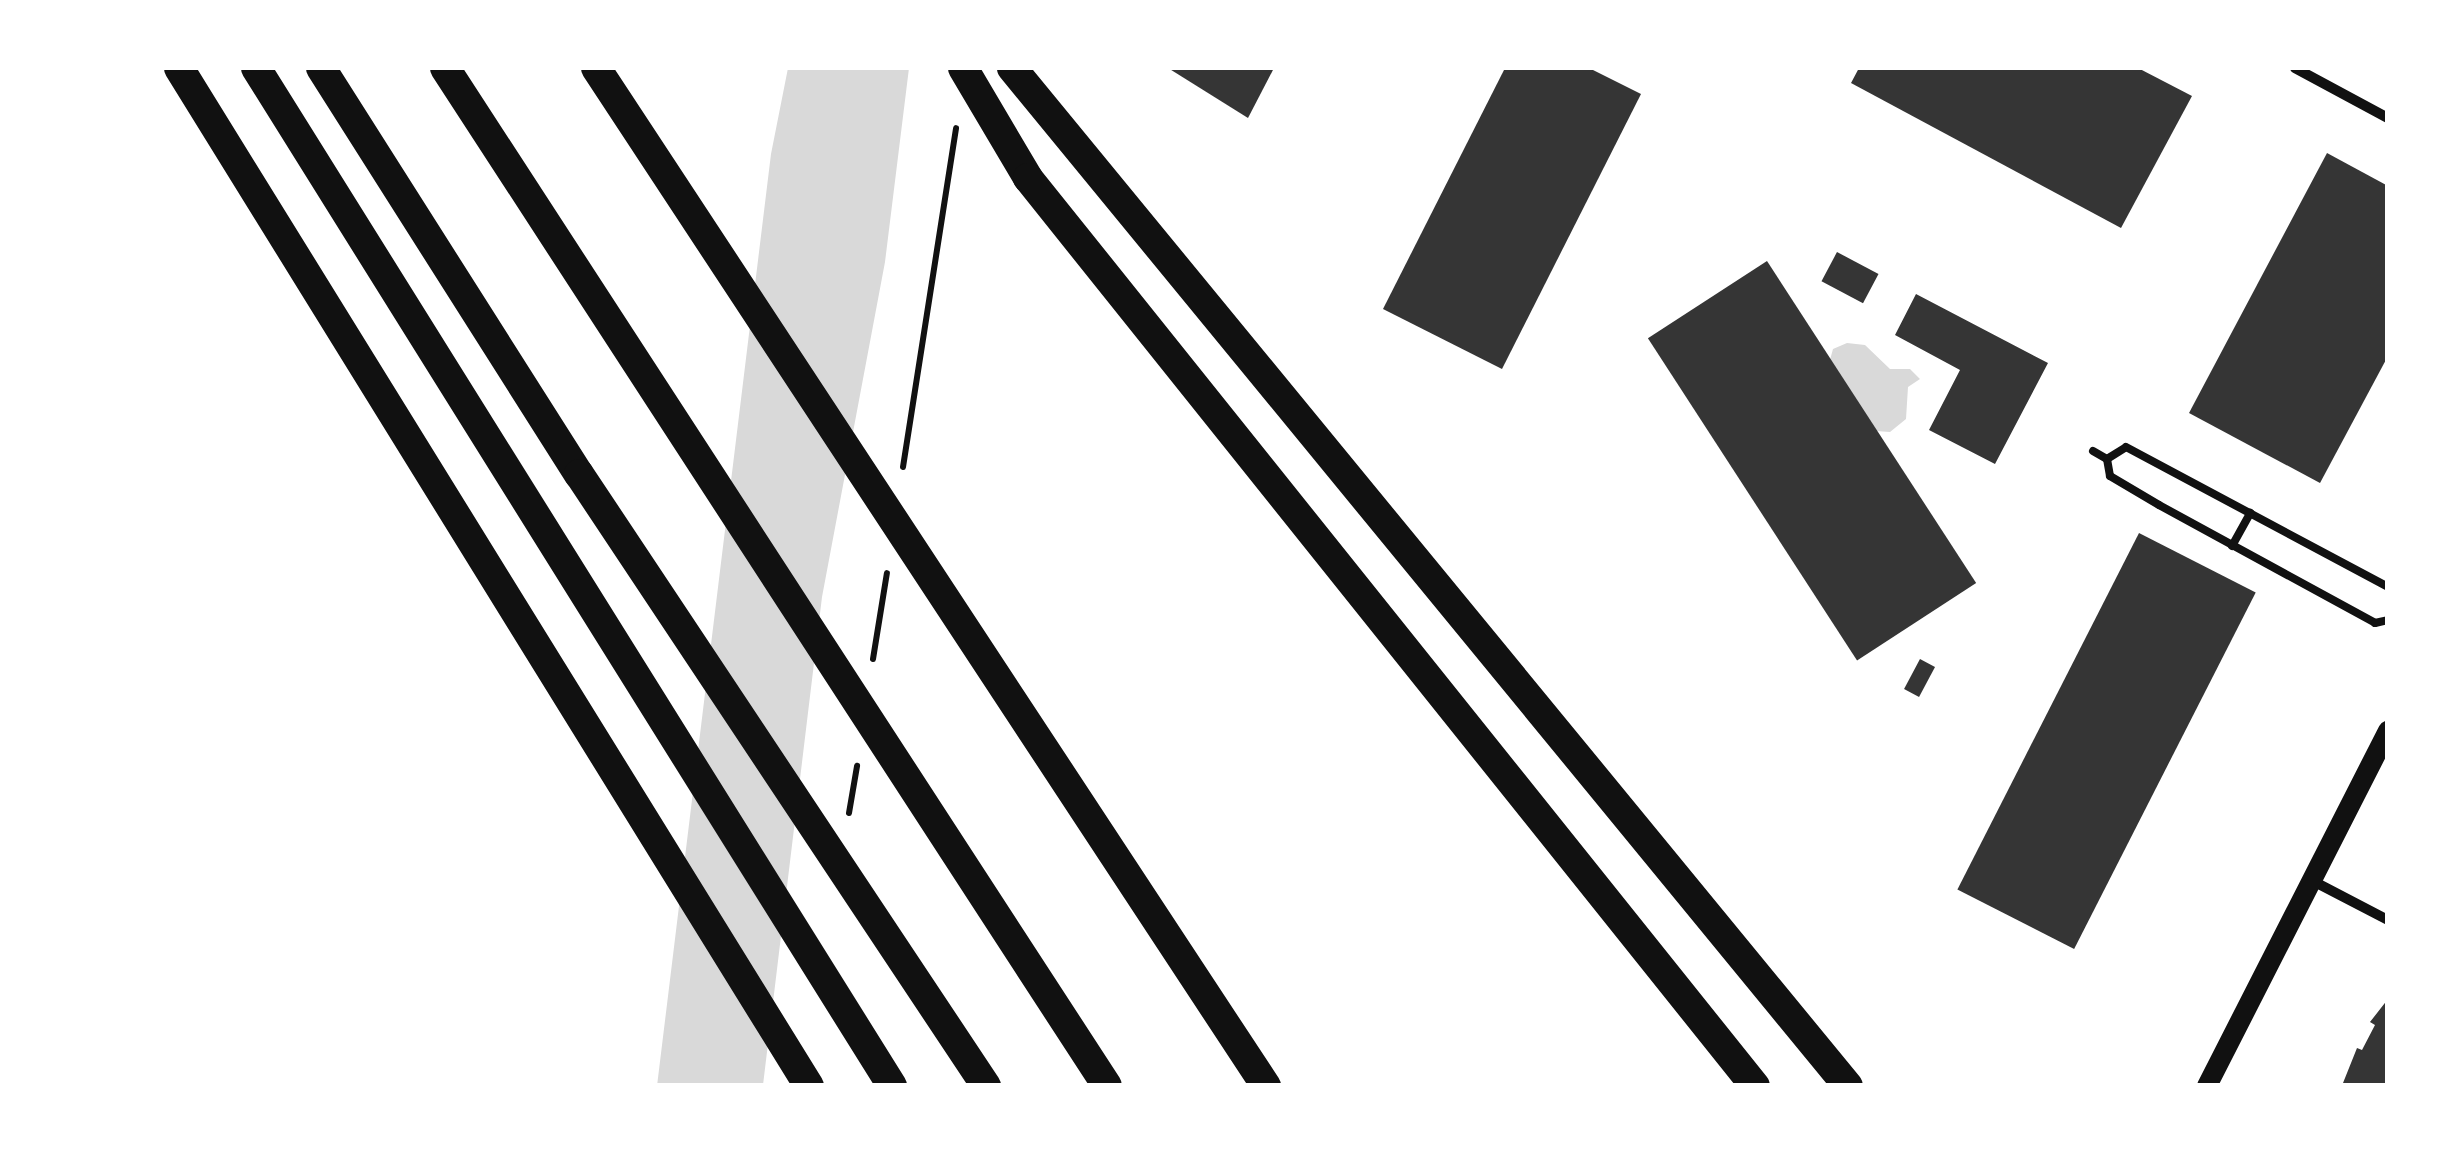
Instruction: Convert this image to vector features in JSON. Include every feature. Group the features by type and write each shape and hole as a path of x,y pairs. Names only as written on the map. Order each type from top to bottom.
{"highway":[{"path":"178,68 810,1086"},
{"path":"256,68 560,561 892,1086"},
{"path":"322,68 579,474 986,1086"},
{"path":"446,68 1107,1086"},
{"path":"596,68 967,640 1266,1086"},
{"path":"963,68 1028,178 1755,1086"},
{"path":"1017,71 1848,1086"}],"main road":[{"path":"2207,1086 2388,730"}],"street":[{"path":"2295,68 2388,118"},
{"path":"2310,880 2388,920"}],"lane":[{"path":"2108,459 2126,447 2388,587"},
{"path":"2093,452 2108,459"},
{"path":"2108,459 2110,476 2375,624 2388,620"},
{"path":"2232,546 2250,514"}],"shaded area":[{"path":"788,68 909,68 885,262 822,597 763,1085 657,1086 771,154"},
{"path":"1847,343 1865,345 1890,369 1910,369 1920,379 1908,387 1906,419 1890,432 1876,431 1828,367 1833,349"}],"building":[{"path":"1168,68 1274,68 1248,118"},
{"path":"1505,68 1589,68 1641,94 1502,369 1383,309"},
{"path":"1859,68 2138,68 2192,96 2121,228 1851,83"},
{"path":"2327,153 2388,186 2388,356 2320,483 2189,413"},
{"path":"1837,252 1878,274 1863,303 1822,281"},
{"path":"1767,261 1976,583 1857,660 1648,338"},
{"path":"1916,294 2048,363 1995,464 1929,430 1960,370 1895,335"},
{"path":"2139,533 2256,592 2074,949 1957,889"},
{"path":"1920,659 1935,667 1919,697 1904,689"},
{"path":"2388,999 2388,1086 2337,1086 2343,1083 2357,1048 2362,1050 2375,1025 2370,1022"}]}
